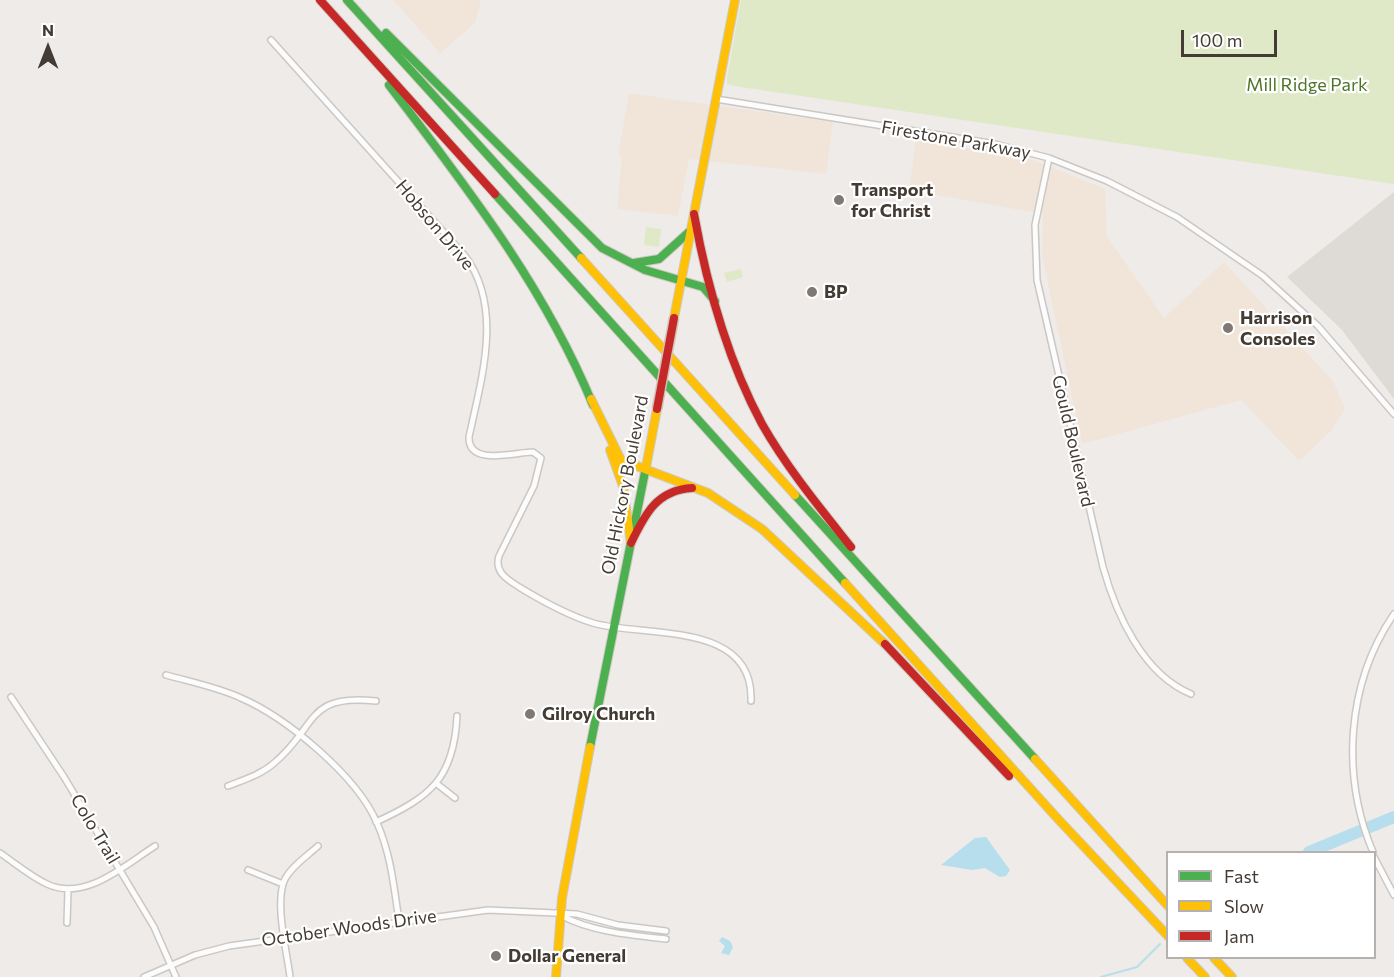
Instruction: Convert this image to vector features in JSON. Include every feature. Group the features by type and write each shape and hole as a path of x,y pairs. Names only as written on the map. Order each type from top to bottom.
{"main road":[{"path":"320,0 1058,819 1166,935"},
{"path":"347,0 1166,905"},
{"path":"353,0 602,248 623,261 703,287 715,301"},
{"name":"Old Hickory Boulevard","path":"556,977 561,915 572,833 615,626 735,0"},
{"path":"349,33 526,270 559,328 620,458 629,464 646,467 701,490 741,513 783,547 897,656 1012,779 1058,819"},
{"path":"694,214 700,254 754,406 774,442 814,500 901,612"},
{"path":"623,261 643,263 659,259 689,232"},
{"path":"591,399 623,486 631,543"},
{"path":"631,543 649,507 661,496 681,488 701,490"},
{"path":"1189,959 1205,977"},
{"path":"1216,959 1232,977"}],"street":[{"name":"Hobson Drive","path":"271,40 465,256 477,274 484,301 484,359 470,446 475,452 484,455 531,452 538,454 541,458 538,477 505,541 497,568 509,580 556,608 592,623 615,626"},
{"name":"Firestone Parkway","path":"716,99 995,144 1049,158 1147,200 1208,236 1243,261 1318,326 1394,414"},
{"name":"Gould Boulevard","path":"1049,158 1035,225 1037,280 1103,567 1115,606 1133,638 1163,676 1178,689 1191,694"},
{"path":"1373,851 1362,823 1352,762 1355,718 1366,672 1379,640 1394,614"},
{"path":"615,626 698,639 722,647 742,665 750,682 751,701"},
{"path":"166,675 243,699 267,712 346,777 376,822 388,854 399,921"},
{"name":"Colo Trail","path":"11,697 154,927 176,977"},
{"path":"228,786 271,766 316,714 330,702 348,699 376,701"},
{"path":"376,822 420,800 437,784 446,770 453,750 457,716"},
{"path":"437,784 455,798"},
{"path":"0,853 43,882 68,890 87,887 155,846"},
{"path":"291,977 280,903 283,884 290,873 318,846"},
{"path":"1376,861 1394,895"},
{"path":"248,870 283,884"},
{"path":"67,923 68,890"},
{"name":"October Woods Drive","path":"144,977 171,965 223,948 488,910 584,915 614,924 666,931"},
{"path":"561,915 577,924 608,932 666,939"}],"shaded area":[{"path":"393,0 481,0 475,23 440,53"},
{"path":"629,93 833,122 826,174 689,159 678,216 617,209 622,156 618,155"},
{"path":"916,140 1030,159 1105,189 1107,237 1164,318 1224,262 1333,381 1345,409 1331,431 1299,461 1241,400 1082,444 1042,255 1043,214 909,190"},
{"path":"1394,192 1394,399 1342,330 1287,277"}],"green space":[{"name":"Mill Ridge Park","path":"741,0 1394,0 1394,184 734,86 727,84 727,78"},
{"path":"646,227 661,229 659,247 644,245"},
{"path":"741,269 743,277 727,282 724,273"}],"water":[{"path":"986,837 1010,870 1006,876 1000,877 985,868 972,870 941,865 975,838"},
{"path":"722,937 730,941 733,947 729,955 721,953 725,946 719,941"}],"waterway":[{"path":"1311,851 1394,817"},
{"path":"1101,977 1137,967 1160,944"}],"traffic: fast":[{"path":"347,0 581,258"},
{"path":"386,33 602,248 645,270 703,287 715,301"},
{"path":"389,85 502,238 551,318 593,405"},
{"path":"495,194 845,583"},
{"path":"634,263 659,259 689,232"},
{"path":"590,747 646,467"},
{"path":"795,495 1035,759"}],"traffic: slow":[{"path":"674,318 735,0"},
{"path":"581,258 795,495"},
{"path":"591,399 621,460 708,493 762,529 885,644"},
{"path":"646,467 657,409"},
{"path":"610,450 623,486 631,543"},
{"path":"845,583 1058,819 1166,934"},
{"path":"556,977 562,898 590,747"},
{"path":"1035,759 1166,904"},
{"path":"1188,959 1205,977"},
{"path":"1215,959 1232,977"}],"traffic: jam":[{"path":"320,0 495,194"},
{"path":"694,214 712,295 738,374 762,424 782,456 851,547"},
{"path":"657,409 674,318"},
{"path":"631,543 647,513 654,505 670,493 692,488"},
{"path":"885,644 1009,776"}],"place":[{"name":"Transport for Christ","path":"839,200"},
{"name":"BP","path":"812,292"},
{"name":"Harrison Consoles","path":"1228,328"},
{"name":"Gilroy Church","path":"530,714"},
{"name":"Dollar General","path":"496,956"}]}
